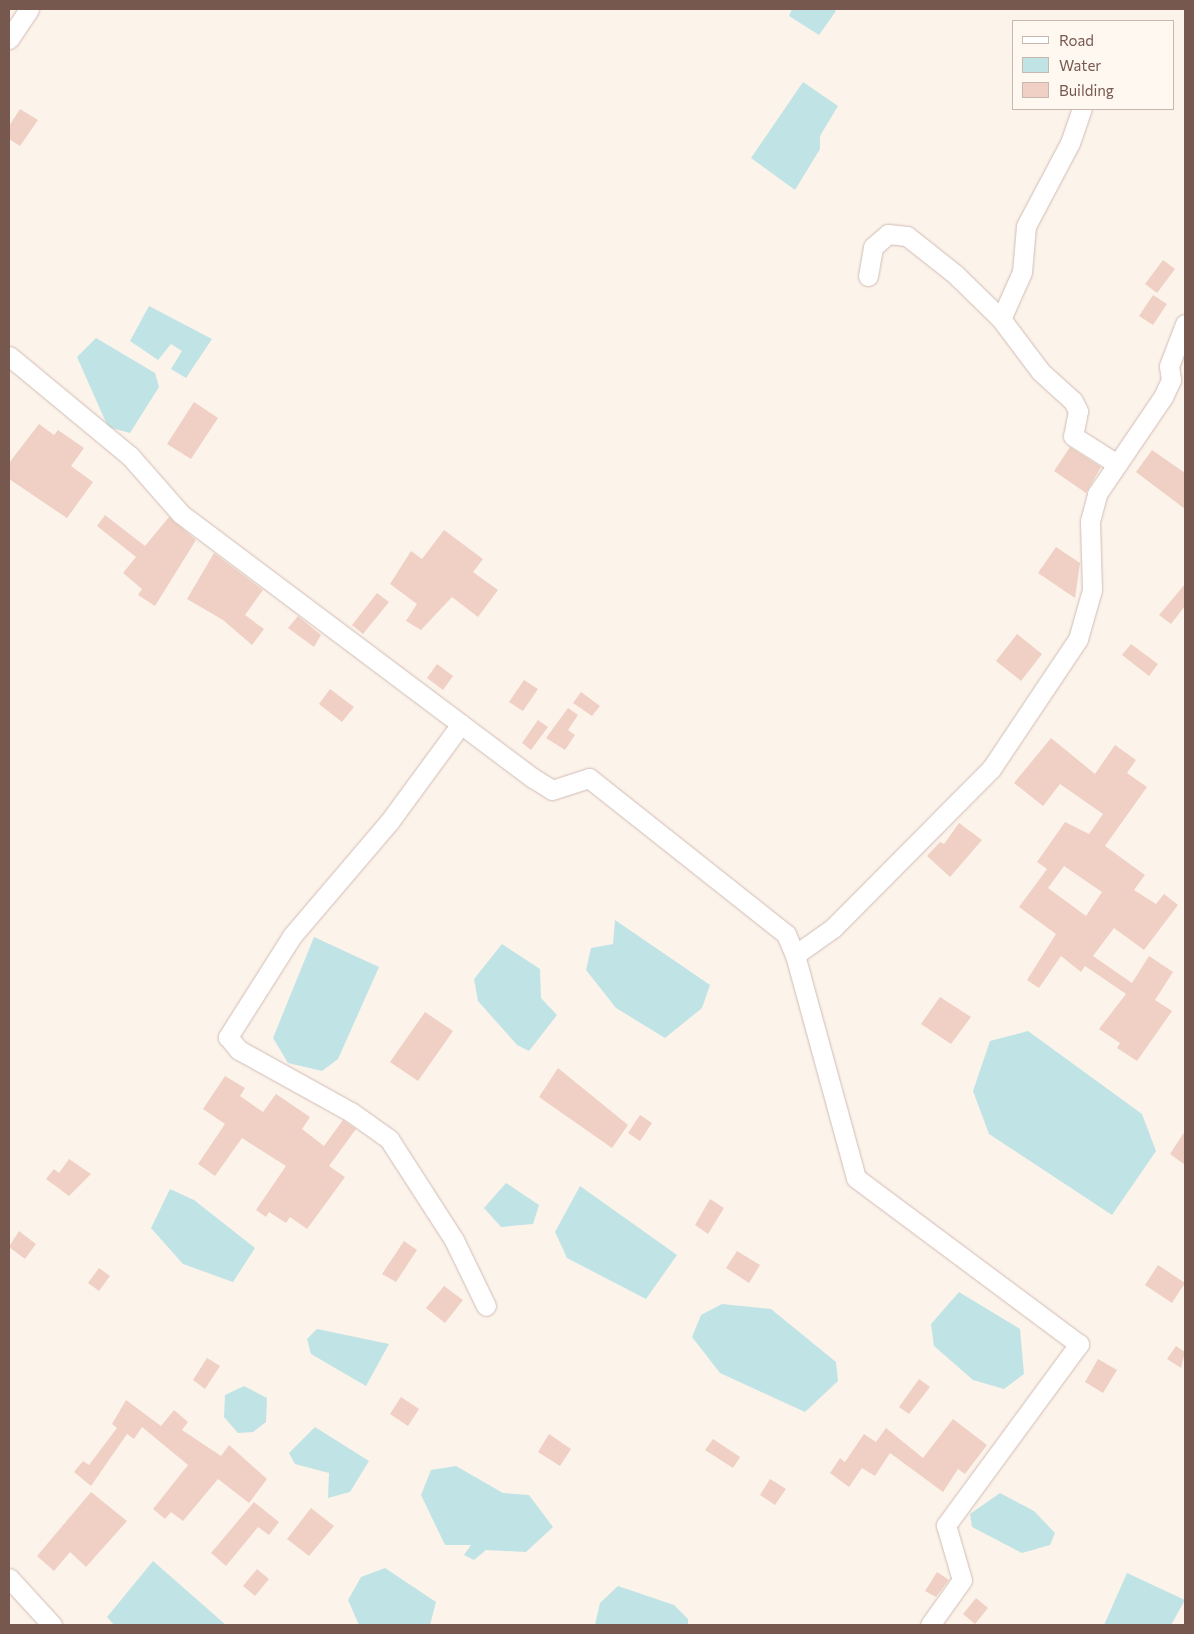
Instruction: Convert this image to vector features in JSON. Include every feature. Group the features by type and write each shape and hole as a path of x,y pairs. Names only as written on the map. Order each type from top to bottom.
{"street":[{"path":"9,39 29,9"},
{"path":"1002,319 1022,272 1026,226 1070,143 1082,110"},
{"path":"868,276 874,247 888,234 907,236 955,274 1002,319 1042,372 1073,402 1078,411 1073,436 1117,464"},
{"path":"795,955 833,928 991,769 1015,736 1078,639 1092,590 1090,521 1097,494 1117,464 1137,440 1163,397 1171,380 1169,366 1185,324"},
{"path":"9,356 130,456 181,514 461,724 552,790 589,778 786,934 795,955 856,1178 1079,1344 946,1525 962,1580 930,1625"},
{"path":"461,724 389,822 292,936 228,1037 239,1050 351,1112 389,1139 454,1240 486,1306"},
{"path":"9,1578 52,1625"}],"water":[{"path":"792,9 833,9 836,11 819,35 789,16"},
{"path":"803,82 838,106 820,136 820,149 795,190 751,158"},
{"path":"149,306 212,339 186,378 171,369 182,351 171,344 158,360 130,341"},
{"path":"96,338 155,373 159,387 130,433 108,427 77,357"},
{"path":"615,920 710,985 702,1008 665,1038 616,1008 586,970 591,948 613,944"},
{"path":"314,937 379,967 338,1059 322,1071 288,1063 273,1038"},
{"path":"502,944 540,969 541,998 557,1015 529,1051 517,1045 478,1001 474,979"},
{"path":"1028,1031 1142,1114 1156,1151 1112,1215 989,1134 973,1091 990,1041"},
{"path":"506,1183 539,1205 533,1224 501,1227 484,1208"},
{"path":"580,1186 677,1255 646,1299 567,1258 555,1232"},
{"path":"170,1189 194,1200 255,1248 233,1282 183,1264 151,1228"},
{"path":"959,1292 1020,1329 1024,1374 1004,1389 973,1380 934,1346 931,1324"},
{"path":"722,1304 771,1309 836,1362 838,1381 805,1412 720,1373 692,1337 701,1315"},
{"path":"317,1329 389,1344 366,1386 311,1354 307,1339"},
{"path":"244,1386 267,1398 266,1422 253,1432 238,1433 224,1417 225,1395"},
{"path":"315,1427 369,1461 350,1492 328,1498 329,1473 295,1464 289,1453"},
{"path":"456,1466 503,1493 529,1495 553,1527 526,1552 486,1550 474,1560 464,1555 471,1545 445,1545 421,1495 431,1470"},
{"path":"1000,1493 1034,1511 1055,1533 1050,1545 1022,1553 972,1527 970,1514"},
{"path":"153,1561 226,1625 114,1625 107,1617"},
{"path":"385,1568 436,1602 430,1625 359,1625 348,1600 361,1577"},
{"path":"1127,1573 1185,1600 1171,1625 1104,1625"},
{"path":"618,1586 674,1605 688,1619 688,1625 595,1625 600,1603"}],"building":[{"path":"20,109 38,120 20,146 9,139 9,126"},
{"path":"1163,260 1175,269 1157,293 1145,284"},
{"path":"1153,295 1167,304 1153,325 1139,316"},
{"path":"194,402 218,418 191,459 167,444"},
{"path":"39,424 54,435 58,430 84,448 71,466 93,482 67,518 9,479 9,463"},
{"path":"1070,447 1101,467 1086,493 1054,471"},
{"path":"1152,450 1185,473 1185,509 1136,472"},
{"path":"105,515 145,546 169,517 196,540 155,606 138,595 142,589 123,573 136,557 97,526"},
{"path":"444,530 483,559 473,572 498,590 478,617 452,597 421,630 406,621 417,604 390,584 411,551 422,559"},
{"path":"1056,547 1080,563 1075,598 1038,573"},
{"path":"214,553 263,590 245,615 264,629 252,645 223,620 187,599"},
{"path":"1185,584 1185,606 1171,624 1159,615"},
{"path":"377,593 389,602 363,634 352,625"},
{"path":"298,616 321,635 314,647 288,628"},
{"path":"1017,634 1042,654 1021,681 996,661"},
{"path":"1131,644 1158,664 1149,676 1122,655"},
{"path":"437,664 453,676 443,690 427,678"},
{"path":"524,680 538,689 523,711 509,702"},
{"path":"330,689 354,707 342,722 319,704"},
{"path":"581,692 600,706 592,716 573,703"},
{"path":"568,708 578,715 568,730 575,735 565,750 546,738"},
{"path":"538,720 548,727 531,750 522,743"},
{"path":"1051,738 1095,774 1115,745 1136,760 1127,773 1147,787 1105,846 1145,875 1134,890 1156,904 1164,894 1178,905 1144,950 1114,928 1093,956 1132,983 1149,956 1173,972 1155,1000 1172,1011 1137,1061 1117,1048 1120,1043 1099,1029 1126,994 1085,966 1081,972 1061,956 1039,988 1027,980 1056,934 1019,907 1047,869 1037,862 1065,822 1089,834 1103,814 1060,784 1043,806 1014,783","holes":["1064,866 1102,892 1086,916 1048,888"]},
{"path":"959,823 982,840 950,877 927,856 940,842 944,844"},
{"path":"940,997 971,1017 951,1044 921,1024"},
{"path":"425,1012 453,1031 418,1081 390,1062"},
{"path":"558,1068 628,1125 612,1148 539,1097"},
{"path":"225,1076 245,1088 240,1096 263,1112 276,1094 310,1117 302,1129 324,1146 343,1120 356,1129 329,1166 345,1177 307,1229 290,1217 286,1223 269,1212 266,1217 256,1210 286,1166 242,1138 215,1176 198,1164 225,1124 203,1109"},
{"path":"640,1115 652,1123 640,1141 628,1133"},
{"path":"1185,1131 1185,1165 1170,1154"},
{"path":"69,1159 91,1174 69,1196 46,1179 54,1169 59,1173"},
{"path":"710,1199 724,1208 708,1234 695,1225"},
{"path":"19,1231 36,1244 25,1259 9,1247"},
{"path":"404,1241 417,1250 396,1282 382,1274"},
{"path":"737,1251 760,1265 749,1283 726,1268"},
{"path":"1158,1265 1185,1283 1172,1303 1145,1285"},
{"path":"99,1268 110,1276 99,1291 88,1283"},
{"path":"444,1286 463,1300 445,1323 426,1308"},
{"path":"1176,1346 1185,1352 1181,1368 1167,1359"},
{"path":"207,1358 220,1366 205,1389 193,1380"},
{"path":"1098,1359 1117,1370 1103,1393 1085,1382"},
{"path":"919,1379 930,1387 909,1414 899,1407"},
{"path":"401,1397 419,1409 408,1426 390,1414"},
{"path":"126,1400 161,1426 174,1410 188,1422 182,1430 221,1456 229,1445 267,1479 249,1503 218,1479 183,1521 171,1512 165,1519 153,1509 188,1465 142,1427 134,1439 127,1434 91,1486 74,1472 83,1461 89,1465 117,1428 112,1424"},
{"path":"953,1419 987,1445 965,1474 958,1469 943,1492 890,1453 875,1476 862,1468 849,1487 830,1473 840,1458 845,1462 864,1434 876,1442 886,1428 923,1458"},
{"path":"549,1434 571,1449 560,1466 538,1452"},
{"path":"713,1439 740,1457 733,1468 705,1450"},
{"path":"770,1479 786,1489 775,1505 760,1495"},
{"path":"91,1492 127,1521 86,1567 70,1552 54,1571 37,1556"},
{"path":"254,1502 279,1522 269,1535 258,1527 226,1566 211,1553"},
{"path":"311,1508 334,1526 309,1556 287,1539"},
{"path":"257,1569 269,1579 255,1596 243,1586"},
{"path":"937,1572 949,1580 936,1597 925,1591"},
{"path":"976,1598 988,1608 975,1624 963,1614"}]}
